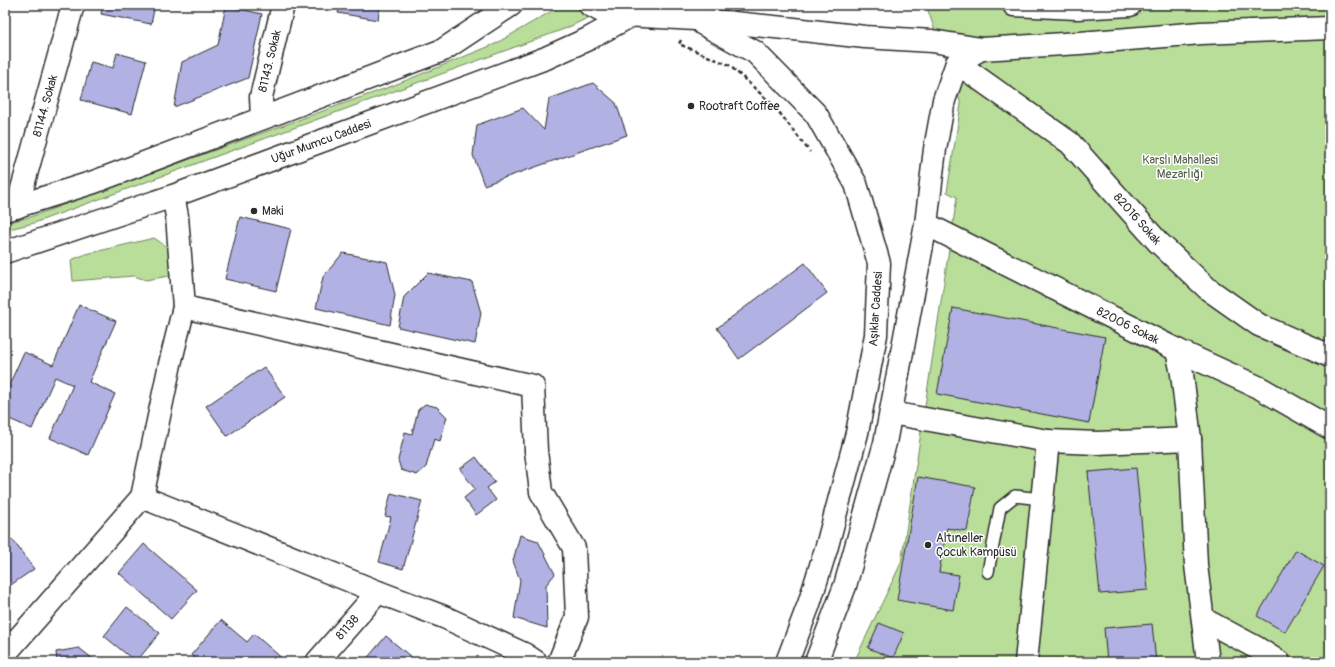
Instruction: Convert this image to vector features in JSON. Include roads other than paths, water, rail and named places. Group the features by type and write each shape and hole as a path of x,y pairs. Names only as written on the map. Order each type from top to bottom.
{"street":[{"name":"81144. Sokak","path":"11,209 73,5"},
{"name":"81143. Sokak","path":"262,118 261,97 283,5"},
{"path":"11,209 94,182 444,50 511,5"},
{"path":"590,5 607,14 695,19 794,28 865,37 932,41 981,49 1201,33 1330,28"},
{"name":"Uğur Mumcu Caddesi","path":"5,252 173,196 546,58 638,15 667,5"},
{"path":"1014,5 1077,8 1130,5"},
{"name":"Aşıklar Caddesi","path":"695,19 755,52 816,114 856,184 879,263 876,335 857,433 810,604 787,662"},
{"path":"816,662 845,586 885,443 926,224 935,149 944,100 957,63 981,49"},
{"name":"82016 Sokak","path":"957,63 1070,142 1158,242 1208,289 1259,325 1330,356"},
{"path":"5,654 142,497 170,364 184,307 178,216 173,196"},
{"name":"82006 Sokak","path":"926,224 1177,350 1260,388 1330,428"},
{"path":"184,307 532,386 536,451 541,492 574,548 577,617 559,662"},
{"path":"1177,350 1182,374 1190,439 1196,565 1204,619 1208,662"},
{"path":"891,413 1048,441 1097,443 1190,439"},
{"path":"1026,662 1041,499 1048,441"},
{"path":"142,497 444,617 524,654 536,662"},
{"name":"81138","path":"317,662 378,592"},
{"path":"1204,619 1257,648 1279,662"}],"lane":[{"path":"988,572 1000,508 1015,496 1041,499"}],"place":[{"name":"Rootraft Coffee","path":"691,106"},
{"name":"Maki","path":"254,211"},
{"name":"Altıneller Çocuk Kampüsü","path":"928,545"}],"park label":[{"name":"Karslı Mahallesi Mezarlığı","path":"1180,167"}]}
